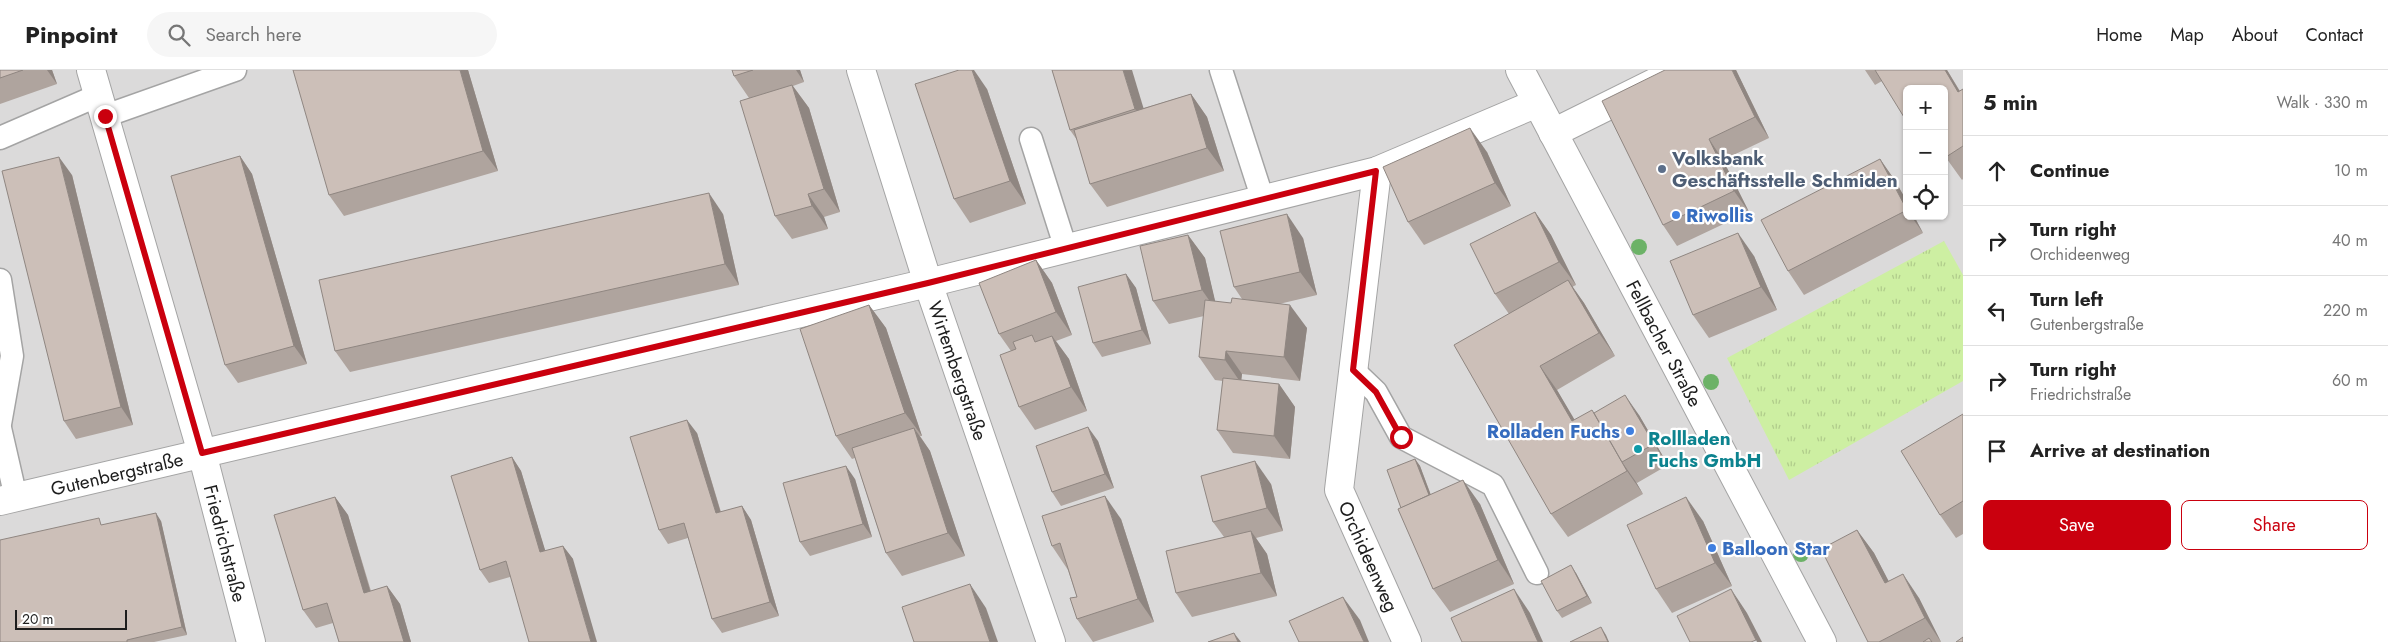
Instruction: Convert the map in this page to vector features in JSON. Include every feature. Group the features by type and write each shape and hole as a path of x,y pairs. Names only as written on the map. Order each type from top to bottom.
{"street":[{"name":"Wirtembergstraße","path":"861,70 928,283 1051,642"},
{"name":"Fellbacher Straße","path":"1520,70 1822,642"},
{"path":"1553,133 1680,70"},
{"name":"Friedrichstraße","path":"98,94 202,453 251,642"},
{"name":"Gutenbergstraße","path":"8,500 928,283 1376,171 1496,122 1537,102"},
{"name":"Orchideenweg","path":"1376,171 1339,490 1407,642"}],"lane":[{"path":"0,138 98,94 235,70"},
{"path":"1221,70 1263,200"},
{"path":"1031,139 1066,249"},
{"path":"0,280 12,356 0,424"},
{"path":"1353,370 1376,392 1401,437 1493,485 1537,573"},
{"path":"0,428 8,500"}],"shaded area":[{"path":"0,70 1963,70 1963,642 0,642"}],"green space":[{"path":"1944,241 1963,275 1963,381 1789,480 1727,358"}],"building":[{"path":"0,70 23,70 0,78"},
{"path":"293,70 460,70 483,151 329,195"},
{"path":"732,70 753,70 734,76"},
{"path":"959,70 972,70 1010,181 954,199 915,84"},
{"path":"1052,70 1123,70 1135,109 1070,130"},
{"path":"1665,70 1732,70 1755,117 1709,139 1734,191 1663,225 1602,101"},
{"path":"1875,70 1945,70 1958,92 1963,89 1963,146 1948,156 1948,85 1903,85 1903,116"},
{"path":"792,85 824,189 808,194 812,206 775,216 740,101"},
{"path":"1191,94 1207,148 1090,184 1074,130"},
{"path":"1470,128 1495,183 1408,222 1383,167"},
{"path":"240,156 294,346 225,365 171,176"},
{"path":"59,157 121,407 64,421 2,171"},
{"path":"1880,159 1903,202 1903,212 1788,271 1761,220"},
{"path":"709,193 725,264 335,351 319,280"},
{"path":"1535,212 1559,262 1495,294 1470,244"},
{"path":"1287,214 1300,272 1234,287 1220,231"},
{"path":"1738,233 1761,287 1693,315 1670,261"},
{"path":"1188,235 1202,290 1153,301 1140,246"},
{"path":"1036,260 1056,312 999,334 979,283"},
{"path":"1126,274 1142,330 1093,343 1078,287"},
{"path":"1568,280 1599,333 1540,366 1572,421 1592,410 1627,471 1551,514 1454,345"},
{"path":"1232,298 1290,305 1284,357 1226,351 1225,360 1199,357 1205,300 1231,303"},
{"path":"869,305 905,413 836,436 800,329"},
{"path":"1032,335 1035,342 1052,336 1071,387 1019,407 1000,355 1016,349 1013,342"},
{"path":"1223,378 1279,384 1274,436 1217,430"},
{"path":"1625,395 1654,444 1622,462 1594,413"},
{"path":"1963,414 1963,501 1940,515 1901,451"},
{"path":"687,420 716,513 742,506 770,602 712,619 684,523 659,530 630,437"},
{"path":"1088,427 1105,474 1052,492 1036,446"},
{"path":"914,428 948,533 886,553 852,448"},
{"path":"512,457 540,552 563,546 591,642 529,642 506,561 480,570 451,476"},
{"path":"1415,459 1429,495 1401,508 1387,470"},
{"path":"1255,461 1267,508 1213,522 1201,476"},
{"path":"846,466 863,524 800,542 783,483"},
{"path":"1463,480 1498,560 1433,589 1398,509"},
{"path":"1105,496 1138,599 1077,619 1070,598 1077,597 1060,543 1052,546 1042,516"},
{"path":"335,497 364,593 387,586 404,642 339,642 327,603 303,610 274,515"},
{"path":"1686,497 1715,563 1656,589 1627,525"},
{"path":"156,513 182,627 127,640 127,642 0,642 0,540 99,518 101,525"},
{"path":"1857,530 1885,583 1903,574 1925,618 1879,642 1868,642 1821,549"},
{"path":"1251,531 1261,573 1176,593 1166,551"},
{"path":"1571,565 1587,596 1557,611 1541,581"},
{"path":"970,584 990,642 914,642 902,607"},
{"path":"1514,589 1538,642 1462,642 1451,618"},
{"path":"1731,589 1756,640 1751,642 1690,642 1677,616"},
{"path":"1343,597 1364,642 1299,642 1289,621"},
{"path":"1601,627 1608,642 1570,642"},
{"path":"1234,633 1238,642 1208,642"},
{"path":"1963,637 1963,642 1956,642"},
{"path":"1929,638 1932,642 1923,642"}],"place":[{"name":"Volksbank Geschäftsstelle Schmiden","path":"1662,169"},
{"name":"Riwollis","path":"1676,215"},
{"name":"Rolladen Fuchs","path":"1630,431"},
{"name":"Rollladen Fuchs GmbH","path":"1638,449"},
{"name":"Balloon Star","path":"1712,548"}],"route":[{"path":"105,116 202,453 928,283 1376,171 1353,370 1376,392 1401,437"}]}
